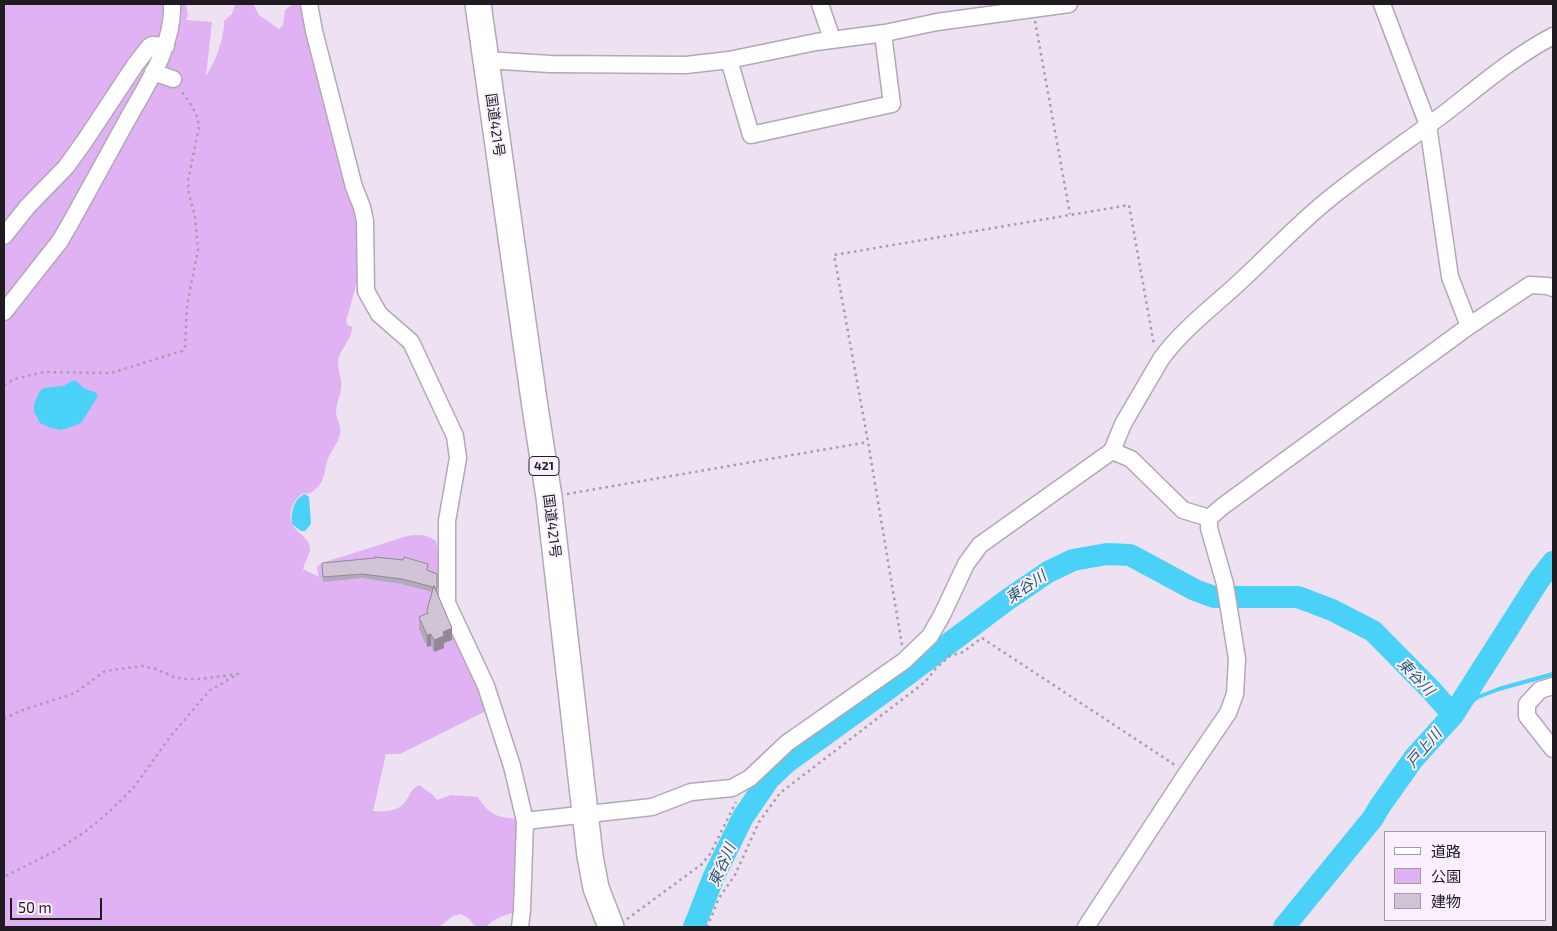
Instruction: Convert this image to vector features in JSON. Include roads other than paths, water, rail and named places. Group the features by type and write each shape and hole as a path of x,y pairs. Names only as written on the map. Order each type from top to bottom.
{"highway":[{"name":"国道421号","path":"478,4 549,497 581,769 584,813 596,888 617,924"}],"street":[{"path":"4,312 60,241 153,72 166,46 171,26 172,4"},
{"path":"309,4 314,31 354,187 363,214 366,291 379,314 411,342 455,436 458,458 447,521 447,603 486,686 512,766 525,821 520,927"},
{"path":"820,4 832,40"},
{"path":"486,60 550,64 686,65 729,60 937,22 1069,4"},
{"path":"1382,4 1428,126 1450,277 1469,326"},
{"path":"729,60 751,136 892,104 884,42 885,33"},
{"path":"525,821 652,807 690,792 732,788 750,778 786,743 904,661 930,636 966,564 980,546 1112,451 1123,424 1167,350 1206,312 1328,199 1428,126 1500,69 1553,36"},
{"path":"4,236 28,206 66,167 134,65 149,47 152,45 166,46"},
{"path":"153,72 173,79"},
{"path":"1086,927 1228,714 1235,694 1237,659 1225,584 1208,528 1209,518 1469,326 1530,285 1553,288"},
{"path":"1112,451 1131,458 1183,510 1209,518"},
{"path":"1553,686 1540,690 1527,704 1527,716 1553,749"}],"water":[{"path":"74,380 84,388 95,392 98,396 82,422 61,430 40,423 34,412 34,404 40,391 44,388 63,386"},
{"path":"305,494 309,497 311,524 305,531 301,531 292,524 292,515 295,503"}],"waterway":[{"name":"東谷川","path":"694,927 714,876 743,817 769,779 787,762 1007,600 1048,572 1073,560 1107,554 1130,555 1195,590 1214,597 1298,597 1332,610 1373,631 1453,715"},
{"name":"戸上川","path":"1284,927 1373,818 1414,758 1453,715 1539,580 1553,562"},
{"path":"1453,715 1478,697 1553,674"}]}
